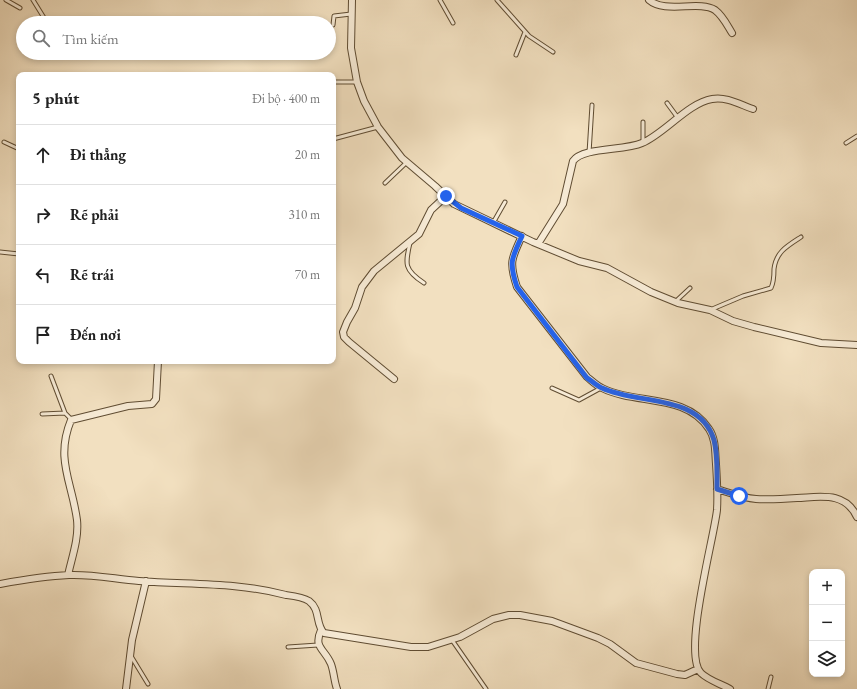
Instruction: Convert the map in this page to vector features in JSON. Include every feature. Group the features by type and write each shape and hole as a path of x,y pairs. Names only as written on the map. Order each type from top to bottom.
{"street":[{"path":"352,0 351,48 357,82 378,127 388,142 407,162 461,208 538,244 580,261 607,268 651,292 676,302 692,307 710,310 733,321 759,329 821,343 857,345"},
{"path":"649,0 657,5 700,6 714,9 721,15 732,33"},
{"path":"538,244 563,204 573,161 576,156 627,148 643,143 678,118 713,98 729,100 753,110"},
{"path":"394,379 349,342 344,337 343,332 366,282 374,271 394,253 410,243 419,234 431,210 446,196"},
{"path":"522,236 512,258 512,272 517,287 587,378 601,388 616,393 682,407 696,414 709,429 714,440 717,509 698,611 694,651 695,663 700,672 730,689"},
{"path":"68,575 77,529 77,519 64,468 66,440 71,420 76,417 128,406 152,404 156,399 155,392 158,364"},
{"path":"717,489 739,496 756,499 797,498 821,495 837,499 848,504 857,517"},
{"path":"0,584 68,575 106,576 146,581 238,585 304,598 315,607 318,614 321,630 318,636 318,645 331,663 337,689"},
{"path":"126,689 130,654 146,581"},
{"path":"321,630 324,633 334,636 411,647 428,647 452,640 493,619 509,615 526,616 552,621 598,638 610,644 636,663 685,675 698,669"}],"lane":[{"path":"6,0 20,8"},
{"path":"33,0 43,16"},
{"path":"440,0 453,23"},
{"path":"497,0 525,32 553,52"},
{"path":"334,16 351,14"},
{"path":"516,55 525,32"},
{"path":"336,82 357,82"},
{"path":"667,103 678,118"},
{"path":"589,153 592,105"},
{"path":"643,122 643,143"},
{"path":"336,138 378,127"},
{"path":"846,143 857,136"},
{"path":"4,142 16,148"},
{"path":"385,183 407,162"},
{"path":"493,223 505,202"},
{"path":"710,310 743,296 759,293 770,288 773,284 775,260 779,253 801,237"},
{"path":"410,243 406,260 407,267 412,275 424,283"},
{"path":"0,252 16,254"},
{"path":"676,302 690,288"},
{"path":"51,376 65,413 71,420"},
{"path":"552,388 579,400 601,388"},
{"path":"42,414 65,413"},
{"path":"452,640 486,689"},
{"path":"288,647 318,645"},
{"path":"130,654 148,684"},
{"path":"768,689 770,677"}],"route":[{"path":"446,196 454,204 461,208 522,236 512,258 512,272 517,287 587,378 601,388 616,393 682,407 696,414 709,429 714,440 717,489 739,496"}]}
